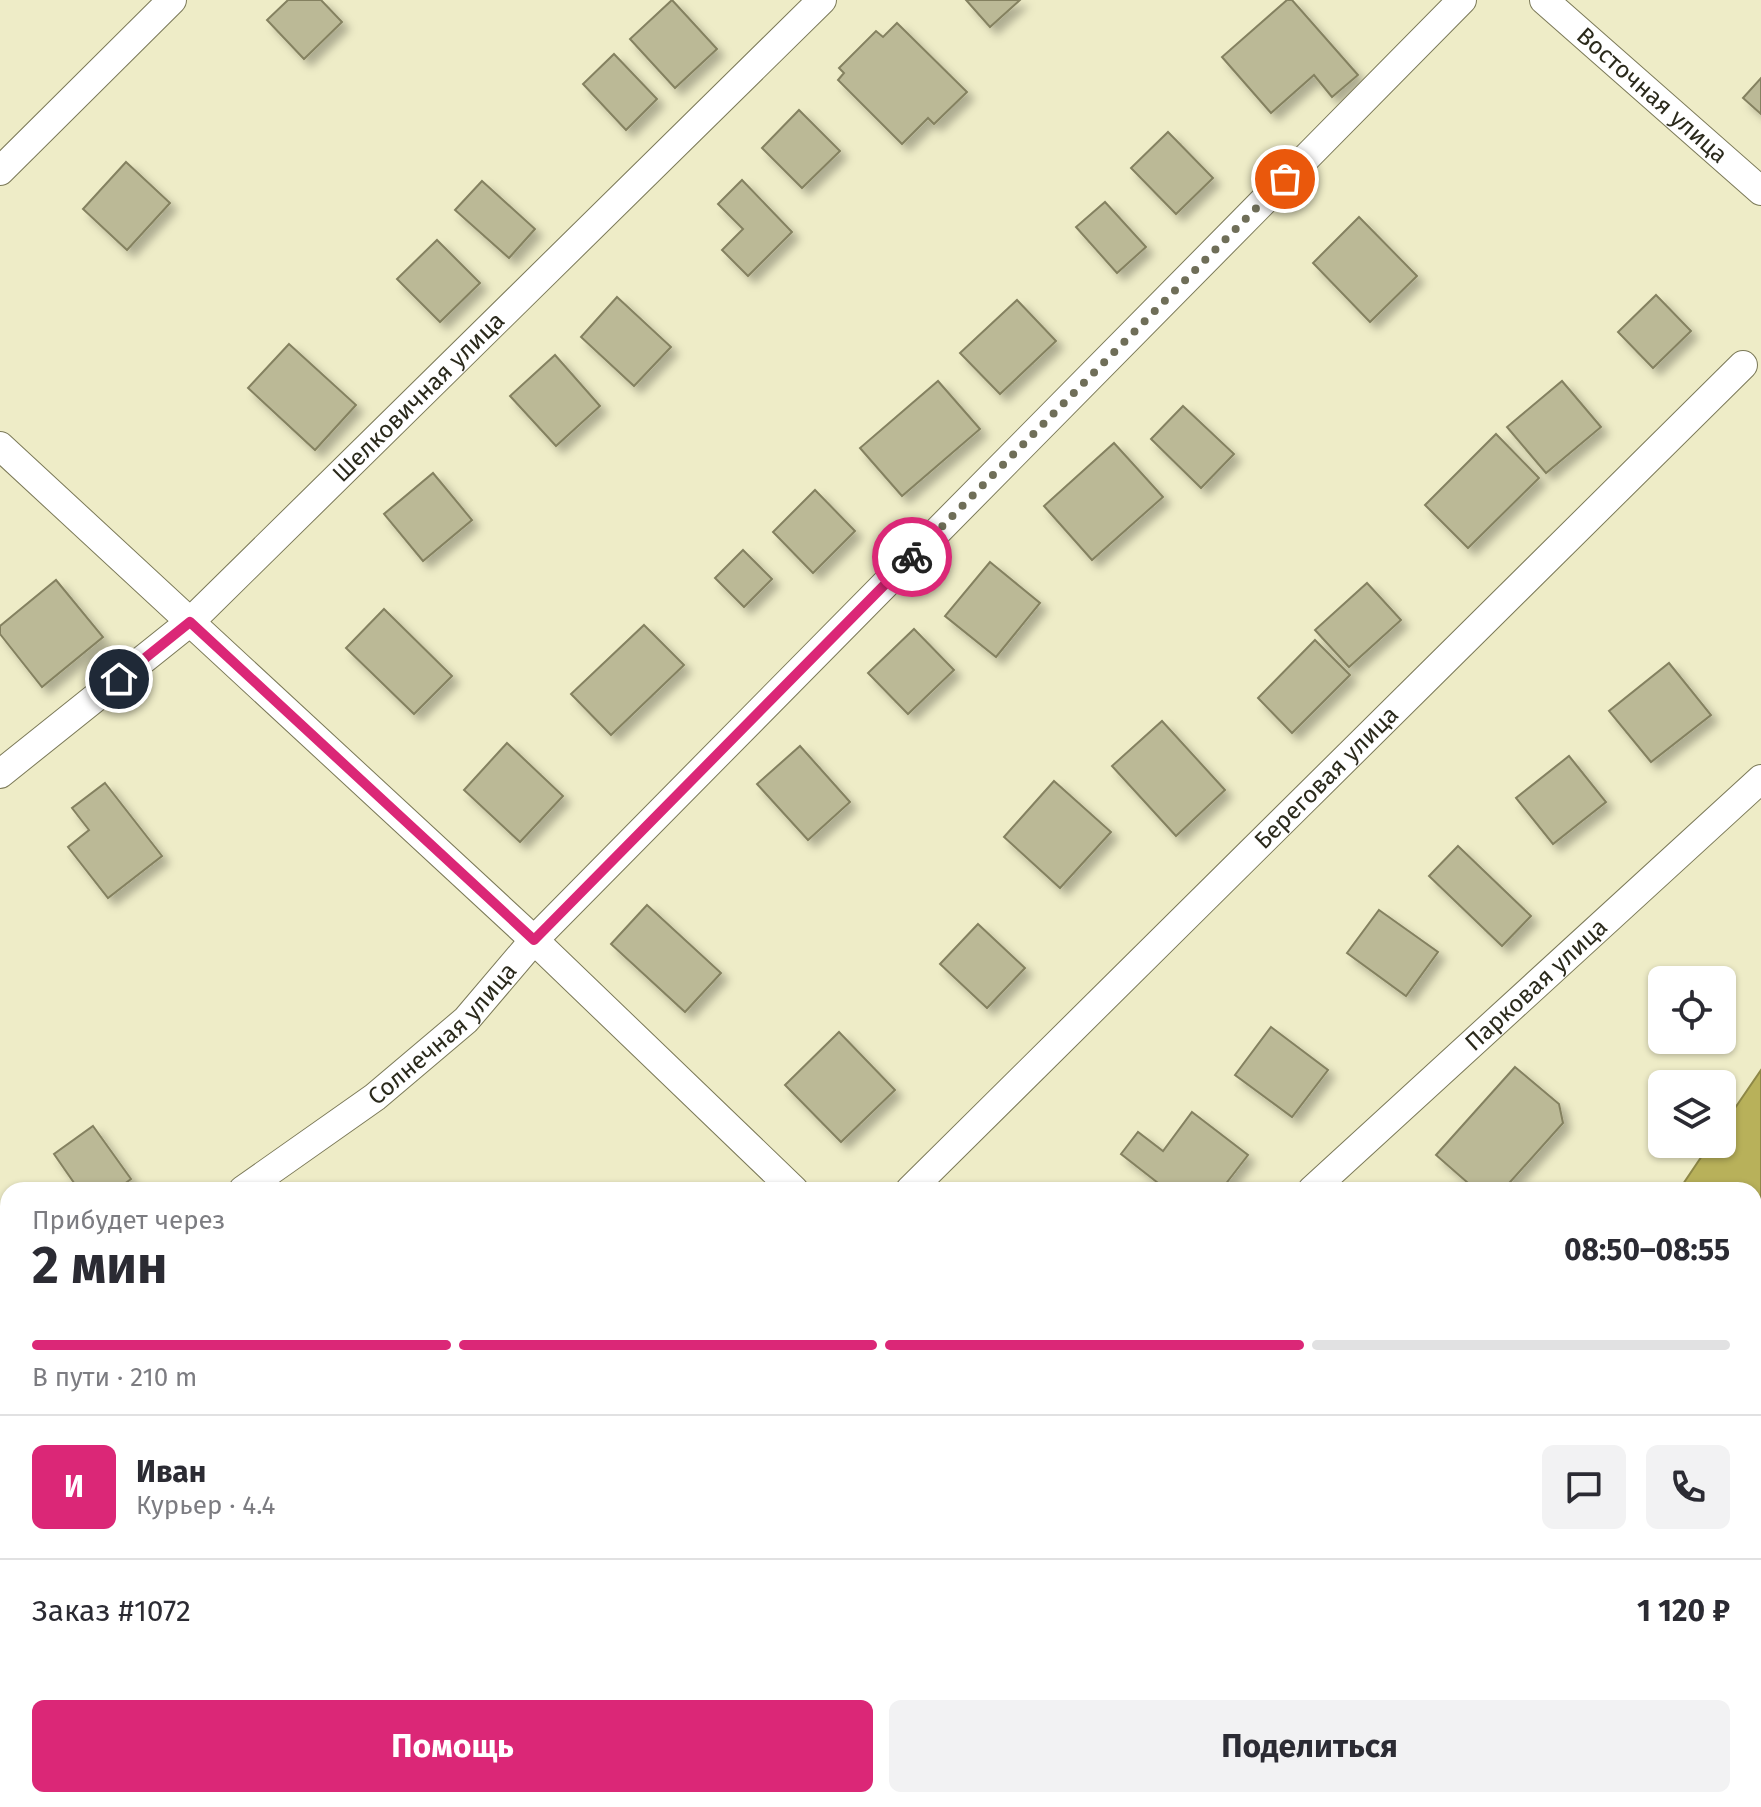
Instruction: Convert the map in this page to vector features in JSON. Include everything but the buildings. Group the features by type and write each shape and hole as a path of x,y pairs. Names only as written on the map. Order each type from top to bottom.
{"street":[{"path":"0,171 172,0"},
{"name":"Шелковичная улица","path":"0,774 190,622 822,0"},
{"name":"Солнечная улица","path":"254,1182 375,1097 466,1020 534,940 1462,0"},
{"name":"Восточная улица","path":"1544,0 1761,191"},
{"name":"Береговая улица","path":"918,1182 1743,365"},
{"path":"0,446 534,940 786,1182"},
{"name":"Парковая улица","path":"1321,1182 1761,779"}],"shaded area":[{"path":"1761,1070 1761,1182 1684,1182 1701,1158 1736,1158 1736,1107"}],"way so far":[{"path":"912,557 1285,179"}],"route":[{"path":"119,679 190,622 534,940 912,557"}]}
